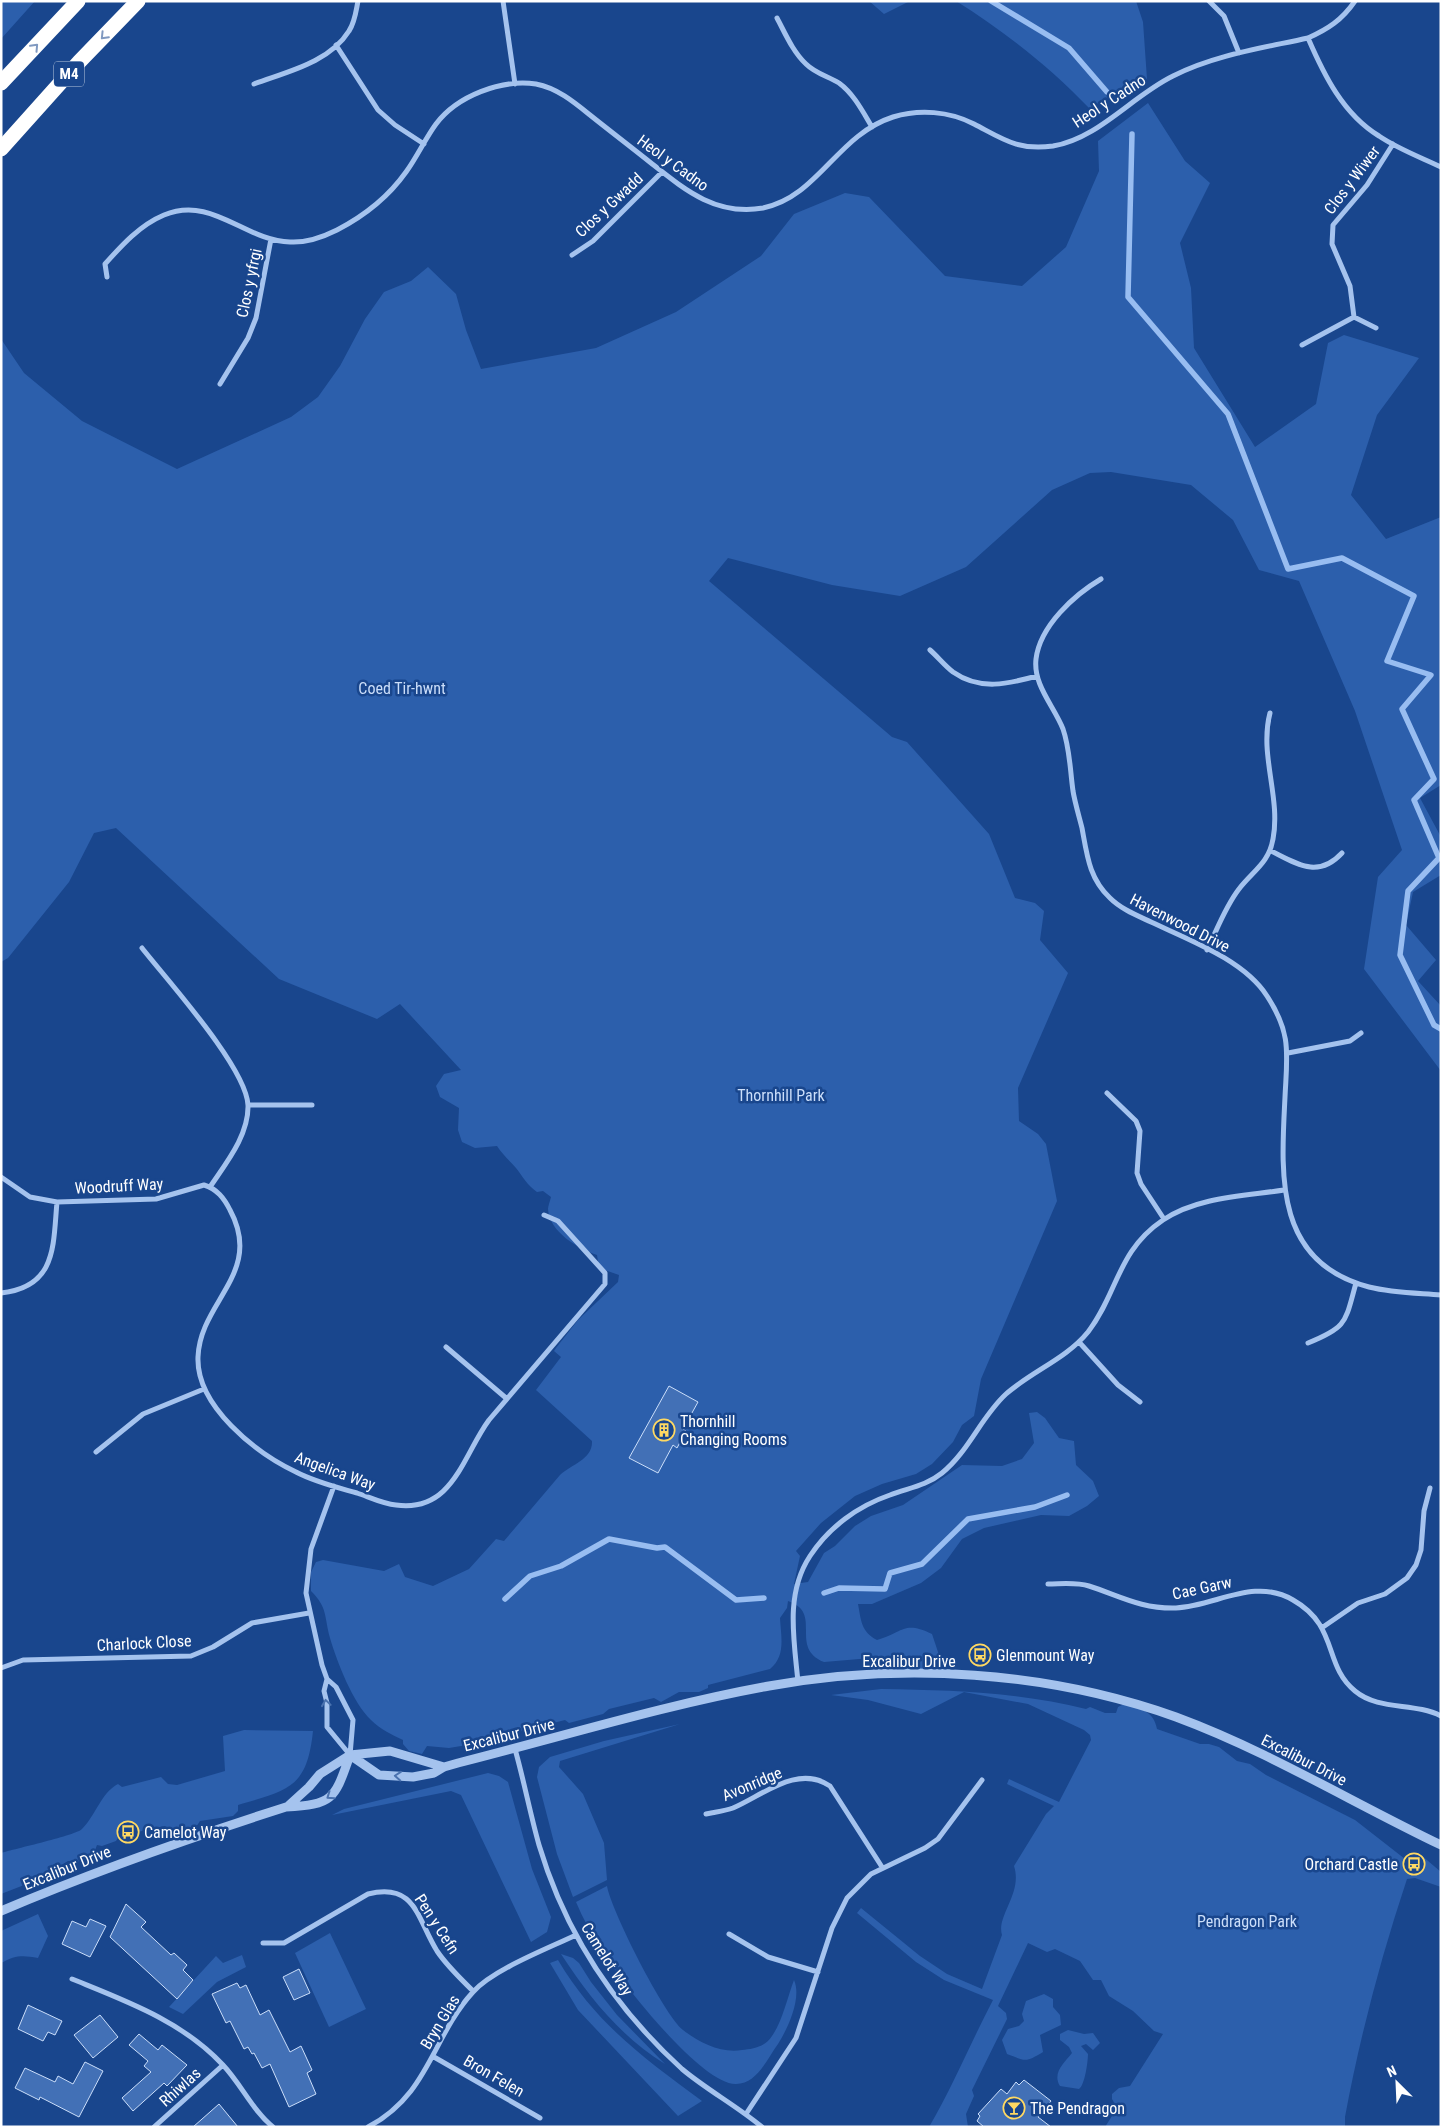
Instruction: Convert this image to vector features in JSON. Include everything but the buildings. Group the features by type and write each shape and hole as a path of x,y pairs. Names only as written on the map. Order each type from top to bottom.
{"highway":[{"name":"M4","path":"1,83 78,1"},
{"name":"M4","path":"1,148 79,62 138,1"}],"street":[{"path":"254,84 321,58 348,32 358,1"},
{"path":"503,1 515,84"},
{"path":"1209,1 1224,16 1239,53"},
{"name":"Heol y Cadno","path":"107,277 106,264 135,233 166,214 182,211 214,214 271,240 289,242 317,238 357,218 391,190 406,172 441,119 461,102 489,89 515,84 539,85 562,94 680,187 710,204 726,209 760,208 792,198 806,187 843,147 872,127 888,119 905,114 938,113 972,123 1001,140 1012,144 1034,147 1054,146 1086,134 1139,96 1194,66 1239,53 1308,38 1334,25 1355,1"},
{"path":"777,18 795,51 804,63 838,83 849,92 872,127"},
{"path":"1308,38 1324,74 1344,103 1367,128 1393,144 1441,167"},
{"path":"336,45 378,110 395,125 424,144"},
{"name":"Clos y Wiwer","path":"1354,317 1350,286 1332,244 1333,224 1367,185 1393,144"},
{"name":"Clos y Gwadd","path":"572,255 592,241 662,172"},
{"name":"Clos y yfrgi","path":"220,384 248,338 256,318 271,240"},
{"path":"1302,345 1354,317 1376,328"},
{"name":"Havenwood Drive","path":"1101,579 1087,587 1050,625 1036,657 1037,676 1064,732 1088,864 1093,877 1102,890 1121,907 1236,966 1258,984 1273,1005 1282,1024 1288,1053 1283,1145 1284,1190 1291,1218 1308,1249 1326,1267 1356,1283 1394,1292 1441,1295"},
{"path":"930,650 952,671 981,684 995,686 1037,676"},
{"path":"1207,950 1239,888 1259,870 1271,851 1275,824 1268,758 1267,725 1270,713"},
{"path":"1271,851 1300,865 1312,868 1332,864 1342,853"},
{"path":"142,948 232,1064 240,1079 248,1105 238,1144 210,1187"},
{"path":"1288,1053 1350,1042 1360,1032"},
{"path":"1107,1093 1136,1121 1140,1131 1137,1173 1141,1184 1164,1219"},
{"path":"248,1105 312,1105"},
{"name":"Woodruff Way","path":"1,1178 30,1197 57,1202 156,1199 172,1196 195,1186 210,1187"},
{"name":"Angelica Way","path":"210,1187 220,1194 228,1205 237,1222 240,1238 239,1255 233,1278 206,1323 200,1344 198,1356 199,1374 204,1389 228,1421 260,1451 295,1472 397,1506 424,1503 435,1498 457,1477 478,1435 506,1398 605,1284 606,1273 558,1221 544,1215"},
{"path":"798,1682 793,1617 795,1588 810,1556 834,1528 860,1509 883,1498 925,1485 941,1474 962,1452 984,1417 1007,1394 1079,1342 1101,1312 1129,1253 1141,1237 1164,1219 1203,1203 1284,1190"},
{"path":"1,1293 16,1290 30,1283 48,1266 57,1202"},
{"path":"1308,1343 1340,1327 1344,1321 1356,1283"},
{"path":"1079,1342 1118,1386 1140,1402"},
{"path":"446,1347 506,1398"},
{"path":"96,1452 125,1426 143,1414 204,1389"},
{"path":"334,1486 311,1549 306,1593 327,1679 324,1691 327,1704 327,1727 350,1755"},
{"path":"1323,1627 1358,1603 1384,1594 1407,1578 1416,1565 1421,1550 1424,1511 1430,1488"},
{"name":"Cae Garw","path":"1048,1584 1087,1585 1131,1602 1163,1608 1195,1605 1231,1595 1262,1591 1292,1599 1315,1616 1323,1627 1338,1670 1349,1685 1363,1697 1386,1704 1426,1710 1441,1716"},
{"name":"Charlock Close","path":"1,1668 23,1660 191,1656 213,1647 252,1623 310,1613"},
{"name":"Excalibur Drive","path":"350,1755 379,1775 413,1777 434,1773 444,1767 709,1699 798,1682 892,1673 982,1677 1038,1683 1122,1701 1179,1718 1242,1745 1441,1846"},
{"path":"327,1679 336,1687 353,1720 350,1755"},
{"name":"Camelot Way","path":"515,1749 539,1845 562,1906 576,1935 602,1979 643,2031 684,2070 762,2127"},
{"name":"Excalibur Drive","path":"286,1808 320,1774 350,1755 390,1751 444,1767"},
{"name":"Excalibur Drive","path":"1,1912 134,1858 286,1808 303,1807 334,1795 350,1755"},
{"name":"Avonridge","path":"706,1814 731,1809 796,1779 809,1777 821,1780 830,1786 882,1867"},
{"path":"746,2114 796,2038 832,1928 847,1898 859,1884 882,1867 925,1848 938,1839 982,1780"},
{"name":"Pen y Cefn","path":"264,1943 284,1943 368,1894 384,1890 398,1893 409,1899 437,1950 474,1991"},
{"path":"729,1934 768,1957 818,1972"},
{"name":"Bryn Glas","path":"368,2127 380,2121 408,2096 434,2056 452,2022 474,1991 505,1970 576,1935"},
{"path":"72,1979 177,2026 196,2038 244,2089 262,2118 273,2127"},
{"name":"Bron Felen","path":"434,2056 540,2118"},
{"name":"Rhiwlas","path":"154,2127 223,2065"}],"green space":[{"path":"1,1 35,1 1,39"},
{"path":"869,1 910,1 884,14"},
{"path":"956,1 1136,1 1143,22 1147,79 1089,108 1026,50"},
{"path":"1148,103 1185,161 1210,183 1180,243 1191,288 1194,348 1255,447 1316,404 1328,343 1344,335 1419,358 1377,415 1351,495 1386,539 1441,517 1441,785 1420,798 1441,837 1441,875 1413,892 1406,925 1436,960 1418,981 1441,1006 1441,1071 1364,969 1378,877 1402,850 1355,711 1299,581 1259,570 1233,520 1191,485 1111,472 1090,473 1052,490 966,567 900,596 832,585 728,558 709,581 892,737 907,742 989,834 1015,898 1035,903 1044,911 1040,940 1068,973 1018,1088 1019,1121 1038,1134 1046,1144 1057,1201 981,1379 974,1416 962,1425 953,1442 932,1464 916,1474 882,1484 855,1496 821,1523 796,1551 800,1556 794,1584 808,1582 824,1553 835,1546 855,1526 871,1516 903,1505 962,1465 1002,1466 1022,1459 1034,1443 1029,1413 1037,1412 1045,1418 1059,1438 1074,1441 1076,1465 1093,1481 1099,1496 1087,1506 1069,1516 1041,1515 984,1528 962,1539 941,1568 921,1583 872,1604 858,1604 865,1629 877,1640 909,1628 915,1628 932,1634 940,1658 925,1668 895,1671 883,1657 824,1662 814,1656 808,1648 804,1613 798,1606 788,1601 787,1608 780,1618 780,1652 775,1664 770,1669 708,1685 708,1688 699,1692 679,1692 661,1702 654,1698 609,1709 603,1714 569,1723 565,1720 449,1748 427,1746 422,1754 409,1751 403,1744 403,1740 382,1729 364,1713 352,1693 333,1648 323,1608 311,1591 311,1572 316,1562 323,1560 384,1571 399,1564 405,1577 433,1586 469,1569 496,1539 504,1541 560,1475 581,1461 589,1452 592,1441 536,1390 561,1357 554,1351 556,1348 578,1320 618,1282 619,1275 599,1268 597,1255 582,1249 559,1232 550,1217 548,1209 551,1197 543,1191 537,1192 530,1187 497,1146 475,1148 462,1142 458,1130 459,1108 440,1097 436,1086 444,1074 461,1070 400,1004 377,1019 279,979 116,828 94,833 69,882 8,958 1,962 1,339 24,373 82,421 177,469 291,417 318,397 340,366 365,319 384,292 411,281 428,267 456,294 466,330 481,369 596,348 676,312 761,256 794,214 845,193 869,197 945,276 1022,286 1066,247 1099,171 1098,141"},
{"name":"Pendragon Park","path":"881,1689 958,1691 1010,1695 1086,1709 1090,1707 1105,1713 1116,1713 1118,1707 1124,1704 1135,1707 1145,1711 1153,1718 1157,1729 1200,1744 1219,1747 1237,1761 1250,1764 1266,1775 1355,1820 1405,1859 1421,1855 1441,1872 1441,1887 1415,1878 1407,1879 1388,1938 1364,2027 1345,2117 1345,2127 1105,2127 1117,2108 1112,2099 1112,2094 1119,2088 1130,2086 1163,2034 1154,2031 1133,2011 1109,1996 1101,1980 1093,1980 1080,1961 1055,1949 1047,1952 1028,1943 998,2006 1006,2013 1007,2019 972,2090 974,2096 966,2114 968,2127 929,2127 993,2000 944,1980 916,1962 857,1913 861,1908 920,1956 947,1974 982,1989 1002,1935 1003,1920 1013,1895 1016,1876 1014,1866 1046,1814 1054,1806 1007,1784 1009,1779 1059,1802 1091,1740 1090,1735 1084,1730 1028,1704 964,1692 921,1714 868,1700 831,1695"},
{"path":"680,1724 560,1761 559,1767 583,1794 604,1843 607,1880 573,1897 557,1854 537,1777 539,1767 550,1757 604,1741"},
{"path":"244,1730 313,1731 306,1764 300,1776 283,1790 238,1805 238,1811 233,1816 200,1821 190,1831 175,1836 165,1826 119,1836 116,1841 102,1846 97,1845 92,1858 84,1862 68,1861 37,1880 1,1894 1,1853 78,1832 87,1823 107,1793 118,1784 122,1787 161,1777 168,1784 177,1785 225,1771 223,1736"},
{"path":"488,1773 499,1776 508,1782 532,1869 551,1917 547,1932 531,1942 461,1795 451,1791 332,1815 344,1809"},
{"path":"607,1886 618,1917 639,1961 664,2005 683,2030 703,2043 718,2049 734,2051 754,2048 766,2043 779,2024 794,1980 796,1995 790,2021 761,2070 750,2080 736,2084 721,2080 703,2068 662,2028 625,1983 601,1950 576,1902"},
{"path":"38,1914 48,1936 38,1958 19,1956 1,1963 1,1931"},
{"path":"330,1933 366,2009 329,2027 295,1953"},
{"path":"561,1954 573,1958 579,1963 591,1982 617,2015 665,2064 620,2029 583,1986"},
{"path":"242,1955 246,1967 217,1982 183,2014 169,2007 216,1956 223,1963"},
{"path":"558,1960 588,2003 605,2021 660,2070 702,2101 678,2116 578,2010 550,1963"},
{"path":"1044,1994 1053,1999 1053,2007 1060,2015 1061,2025 1040,2035 1043,2052 1037,2056 1025,2060 1007,2054 1002,2040 1008,2029 1019,2026 1024,2021 1022,2014 1026,2001"},
{"path":"1068,2030 1084,2034 1093,2033 1100,2043 1093,2050 1086,2044 1081,2046 1088,2054 1088,2057 1084,2078 1079,2089 1060,2086 1057,2077 1060,2068 1072,2053 1069,2047 1060,2040 1060,2034"}],"waterway":[{"path":"991,1 1069,48 1107,92"},
{"path":"1132,134 1128,297 1228,414 1288,569 1342,558 1414,596 1387,661 1431,675 1402,709 1434,779 1414,800 1439,858 1408,891 1400,955 1434,1025 1441,1029"},
{"path":"824,1593 839,1588 885,1589 890,1573 922,1564 968,1519 1035,1507 1067,1495"},
{"path":"505,1599 530,1576 561,1566 609,1539 657,1548 665,1547 736,1600 764,1598"}],"place":[{"name":"Thornhill Changing Rooms","path":"664,1430"},
{"name":"Glenmount Way","path":"980,1655"},
{"name":"Camelot Way","path":"128,1832"},
{"name":"Orchard Castle","path":"1414,1864"},
{"name":"The Pendragon","path":"1014,2108"}],"park label":[{"name":"Coed Tir-hwnt","path":"402,688"},
{"name":"Thornhill Park","path":"781,1095"}]}
